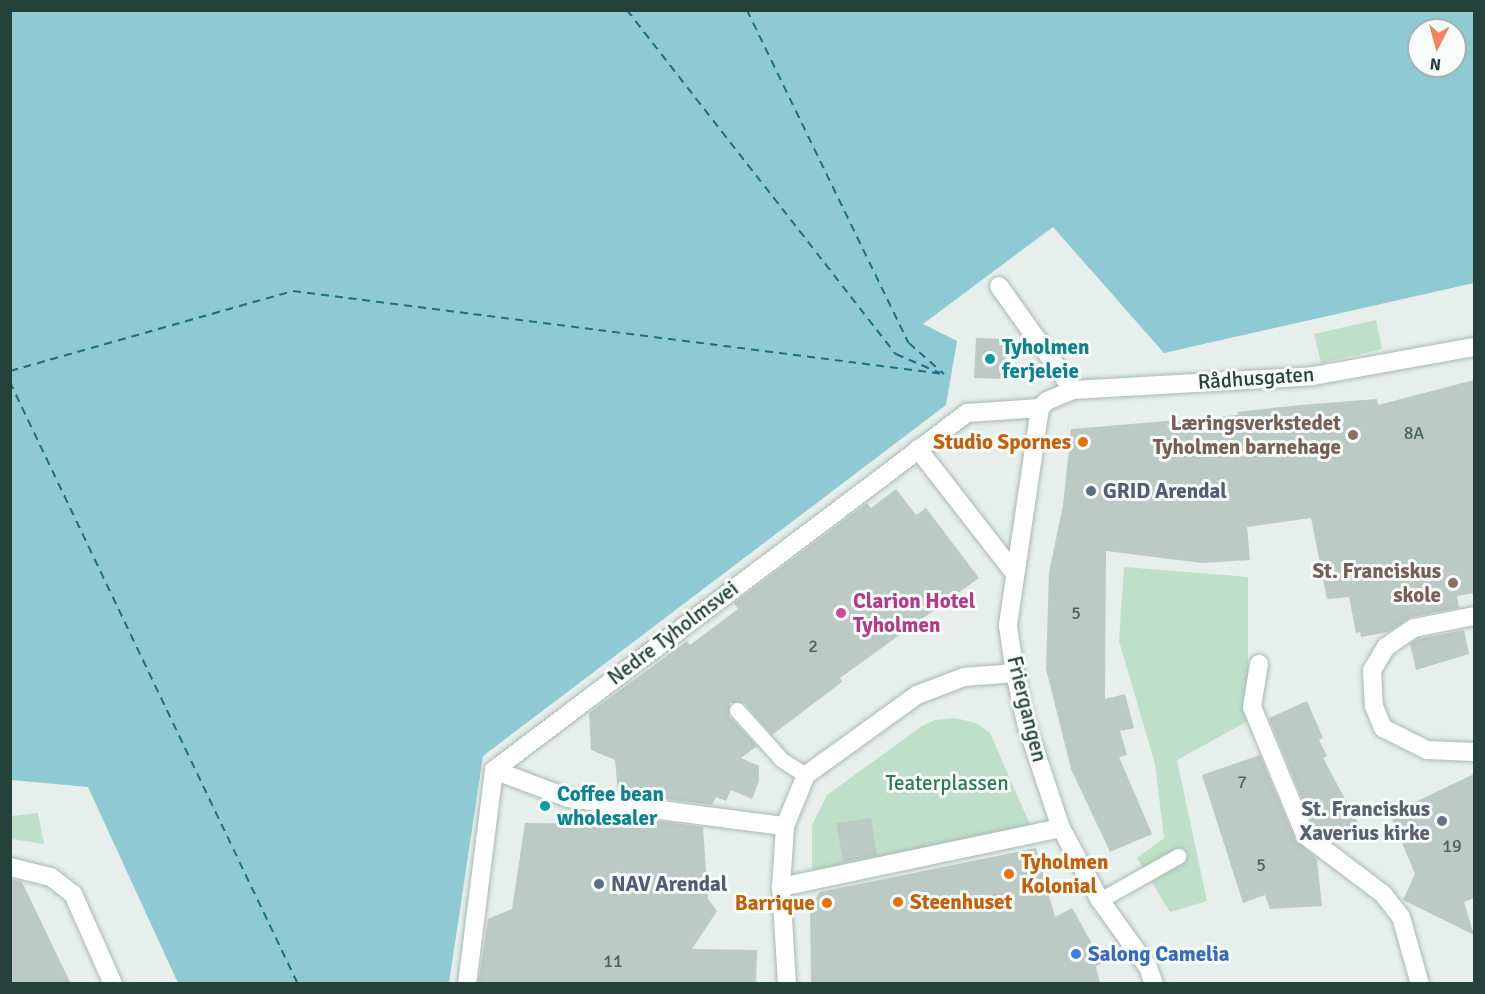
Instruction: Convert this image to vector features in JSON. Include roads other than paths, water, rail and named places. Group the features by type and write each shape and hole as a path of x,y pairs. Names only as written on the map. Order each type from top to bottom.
{"street":[{"path":"999,286 1073,390"},
{"name":"Rådhusgaten","path":"1040,408 1047,401 1073,390 1313,376 1474,347"},
{"name":"Nedre Tyholmsvei","path":"494,770 967,413 1040,408"},
{"name":"Friergangen","path":"1040,408 1013,571 1008,626 1016,673 1026,723 1061,828 1100,900 1148,967 1154,984"},
{"path":"918,449 1013,571"},
{"path":"1474,616 1414,628 1386,647 1372,670 1374,706 1383,728 1427,750 1474,752"},
{"path":"1259,664 1252,707 1305,835 1383,894 1401,917 1420,984"},
{"path":"787,984 782,887 785,826 806,775 917,695 964,677 1016,673"},
{"path":"467,984 494,770 568,798 785,826"},
{"path":"782,887 1061,828"},
{"path":"10,867 51,877 73,894 113,984"}],"lane":[{"path":"737,710 782,760 806,775"},
{"path":"1100,900 1178,856"}],"water":[{"path":"10,11 1474,11 1474,283 1164,353 1053,227 923,324 957,341 946,405 483,756 449,983 178,983 88,787 11,780"}],"place":[{"name":"Tyholmen ferjeleie","path":"990,359"},
{"name":"Læringsverkstedet Tyholmen barnehage","path":"1353,435"},
{"name":"Studio Spornes","path":"1083,442"},
{"name":"GRID Arendal","path":"1091,491"},
{"name":"St. Franciskus skole","path":"1453,583"},
{"name":"Clarion Hotel Tyholmen","path":"841,613"},
{"name":"Coffee bean wholesaler","path":"545,806"},
{"name":"St. Franciskus Xaverius kirke","path":"1442,821"},
{"name":"Tyholmen Kolonial","path":"1009,874"},
{"name":"NAV Arendal","path":"599,884"},
{"name":"Steenhuset","path":"898,902"},
{"name":"Barrique","path":"827,903"},
{"name":"Salong Camelia","path":"1076,954"}],"park label":[{"name":"Teaterplassen","path":"947,783"}]}
